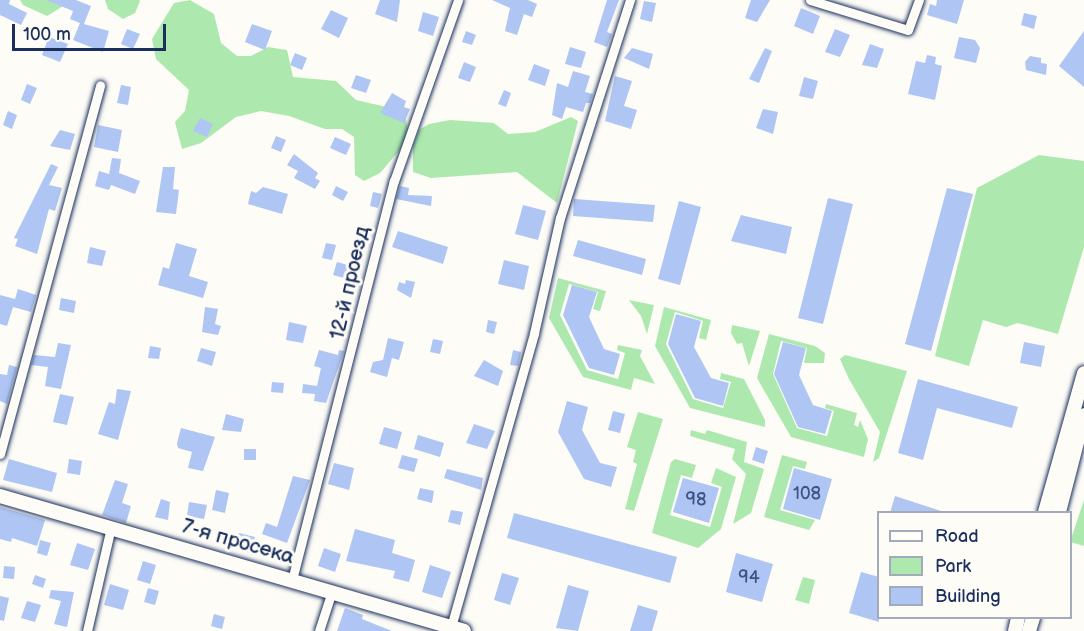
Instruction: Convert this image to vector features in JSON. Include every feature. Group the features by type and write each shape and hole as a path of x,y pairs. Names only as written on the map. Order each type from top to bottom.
{"street":[{"name":"12-й проезд","path":"292,579 394,181 458,0"},
{"path":"457,629 534,333 560,218 630,0"},
{"path":"810,0 908,30 919,0"},
{"path":"0,454 100,84"},
{"path":"1046,511 1084,373"},
{"path":"1060,511 1084,415"},
{"name":"7-я просека","path":"0,496 111,526 457,629"},
{"path":"87,631 111,526"},
{"path":"320,631 332,591"}],"green space":[{"path":"20,0 73,0 47,16 23,5"},
{"path":"105,0 140,1 135,13 123,19 108,9"},
{"path":"190,0 214,14 221,43 237,56 251,56 268,47 287,50 293,77 336,81 356,100 404,111 408,130 403,146 380,173 364,181 355,175 354,137 342,129 325,129 289,116 261,111 236,117 201,143 182,149 175,122 185,111 189,90 156,59 152,39 174,3"},
{"path":"571,117 578,121 557,203 517,172 431,178 413,172 413,146 419,130 429,124 450,120 494,123 508,134 535,132"},
{"path":"1039,155 1084,161 1084,247 1058,334 1018,323 1006,327 983,320 969,366 935,356 977,188"},
{"path":"558,278 606,291 600,311 593,309 598,292 569,284 560,315 587,370 618,379 625,353 617,350 618,345 642,350 640,356 655,384 634,378 631,390 583,377 549,318"},
{"path":"629,300 654,305 647,334 641,316"},
{"path":"664,307 711,320 706,340 699,338 703,321 675,312 666,344 693,399 723,408 731,382 720,379 721,373 744,379 765,420 765,427 690,408 655,346"},
{"path":"732,325 760,331 749,366 742,343 737,344 731,333"},
{"path":"769,334 815,346 825,353 824,363 804,363 807,348 781,341 773,374 797,428 827,436 834,411 825,408 826,404 857,413 854,425 858,427 860,420 868,439 864,457 791,437 757,378"},
{"path":"845,355 907,371 879,458 873,462 880,432 849,379 840,359"},
{"path":"638,412 663,419 634,511 625,509 637,464 633,462 636,450 627,447"},
{"path":"691,430 705,434 707,430 747,442 744,462 764,469 751,513 733,524 746,474 732,459 735,449 690,436"},
{"path":"782,455 807,462 805,469 793,466 780,510 815,520 809,530 764,517"},
{"path":"675,459 696,465 692,478 681,475 670,515 710,527 722,487 711,483 716,468 736,477 721,529 698,548 652,533 671,462"},
{"path":"1084,500 1084,546 1072,543"},
{"path":"803,577 815,580 809,604 795,600"}],"building":[{"path":"0,0 10,0 9,4 27,13 21,25 0,15"},
{"path":"46,0 76,0 91,6 84,24 109,31 103,52 73,40 80,23 70,19 73,11"},
{"path":"380,0 400,0 397,22 375,14"},
{"path":"492,0 528,0 537,4 532,17 524,14 517,35 505,31 510,8"},
{"path":"607,0 619,0 607,32 612,34 607,47 594,42"},
{"path":"751,0 770,0 757,22 745,18"},
{"path":"937,0 964,0 957,24 927,15 930,4 936,6"},
{"path":"644,1 656,3 652,22 640,19"},
{"path":"801,8 820,16 813,34 794,26"},
{"path":"331,10 348,18 339,38 321,29"},
{"path":"423,12 439,17 433,36 418,31"},
{"path":"1024,13 1037,16 1034,29 1021,25"},
{"path":"252,24 272,31 265,50 245,42"},
{"path":"127,29 140,34 133,49 121,44"},
{"path":"835,29 850,35 840,57 825,52"},
{"path":"466,31 476,35 472,45 462,42"},
{"path":"1084,31 1084,87 1059,66"},
{"path":"49,37 68,44 60,62 42,55"},
{"path":"959,37 975,40 980,48 976,63 954,58"},
{"path":"870,44 884,49 877,68 862,65"},
{"path":"570,47 586,52 581,68 565,64"},
{"path":"632,48 653,54 649,69 624,58"},
{"path":"765,48 772,51 759,83 749,79"},
{"path":"295,53 307,58 302,70 290,65"},
{"path":"927,55 936,57 935,64 942,66 935,100 908,94 916,61 925,63"},
{"path":"1030,56 1041,58 1041,63 1047,64 1046,75 1026,70 1025,62"},
{"path":"464,62 476,67 470,82 458,78"},
{"path":"534,64 550,70 545,86 528,80"},
{"path":"573,71 590,76 585,92 593,94 583,112 566,107 562,119 552,115 557,83 568,87"},
{"path":"356,75 371,80 366,93 351,88"},
{"path":"615,76 632,81 624,106 637,110 631,129 605,121"},
{"path":"804,77 818,81 813,99 799,96"},
{"path":"27,84 37,88 30,104 21,100"},
{"path":"121,85 131,87 128,105 117,103"},
{"path":"504,90 511,93 506,107 498,104"},
{"path":"392,93 406,101 404,107 410,109 404,123 380,113"},
{"path":"763,109 778,112 773,134 756,128"},
{"path":"8,111 17,115 12,129 3,125"},
{"path":"200,118 213,124 207,137 193,131"},
{"path":"98,125 122,130 118,152 94,147"},
{"path":"60,130 75,134 70,150 50,146"},
{"path":"276,136 286,140 281,152 271,148"},
{"path":"335,137 351,144 346,155 330,148"},
{"path":"294,154 318,173 315,178 320,181 315,189 294,178 298,171 287,165"},
{"path":"112,158 121,159 119,173 140,181 135,194 111,185 109,190 95,186 99,171 109,174"},
{"path":"51,164 58,167 49,185 62,188 55,211 49,209 37,254 15,246 18,239 14,238"},
{"path":"163,167 175,167 173,189 179,190 176,214 156,212"},
{"path":"336,186 348,192 343,201 332,195"},
{"path":"400,186 409,188 408,195 432,196 431,206 396,199"},
{"path":"263,187 288,194 282,214 248,204 251,191 256,193"},
{"path":"947,188 973,194 931,351 905,344"},
{"path":"373,192 382,194 378,208 370,206"},
{"path":"828,198 853,204 823,324 798,318"},
{"path":"574,199 655,205 653,222 573,216"},
{"path":"679,201 701,207 680,285 658,279"},
{"path":"523,205 546,211 538,240 515,234"},
{"path":"741,215 792,227 786,254 731,241"},
{"path":"398,231 448,247 443,264 392,247"},
{"path":"578,240 646,259 642,275 573,256"},
{"path":"176,243 197,249 189,276 208,282 203,298 158,285 163,267 169,269"},
{"path":"326,243 336,245 332,260 322,258"},
{"path":"90,247 106,251 102,266 87,263"},
{"path":"504,260 529,266 524,290 498,284"},
{"path":"337,262 351,266 348,279 333,275"},
{"path":"406,280 415,282 411,298 397,290 399,282 405,284"},
{"path":"572,285 597,292 589,317 604,349 620,354 614,375 589,368 563,315"},
{"path":"18,289 36,295 31,312 13,307 7,326 0,324 0,295 15,299"},
{"path":"61,298 76,301 74,313 59,310"},
{"path":"205,307 218,309 215,324 221,326 218,335 202,332"},
{"path":"676,314 701,321 694,347 711,378 729,383 723,406 695,398 668,344"},
{"path":"488,320 497,322 494,334 486,332"},
{"path":"289,322 307,326 303,343 286,340"},
{"path":"388,338 404,342 399,360 392,358 387,377 370,372 373,362 383,360"},
{"path":"433,339 443,341 440,354 430,352"},
{"path":"783,342 806,348 799,375 813,405 832,411 825,434 798,427 774,374"},
{"path":"1024,342 1045,346 1041,367 1020,363"},
{"path":"58,343 71,345 61,389 45,386 48,367 31,365 34,355 55,357"},
{"path":"150,346 161,348 159,359 148,358"},
{"path":"201,348 216,352 212,366 197,361"},
{"path":"319,350 338,355 339,350 344,351 326,403 314,401 315,394 302,393 303,384 317,386 321,368 314,366"},
{"path":"513,350 521,352 518,366 510,365"},
{"path":"484,360 503,371 498,386 474,376"},
{"path":"9,365 17,367 7,404 0,401 0,374 7,375"},
{"path":"918,379 1018,407 1012,428 937,408 923,460 898,453"},
{"path":"272,382 284,383 283,393 271,392"},
{"path":"117,389 131,391 118,440 98,434 109,402 115,404"},
{"path":"60,394 74,397 67,425 53,422"},
{"path":"567,401 588,407 582,430 600,463 617,467 611,487 584,479 558,432"},
{"path":"613,411 625,414 620,433 608,430"},
{"path":"226,414 244,419 241,432 222,430"},
{"path":"474,424 495,431 487,449 466,443"},
{"path":"384,427 402,432 397,449 379,444"},
{"path":"181,428 215,437 203,471 188,468 192,452 178,448"},
{"path":"418,435 444,443 440,457 414,449"},
{"path":"756,447 768,451 764,464 752,460"},
{"path":"244,449 256,449 256,460 244,460"},
{"path":"402,455 418,459 414,472 398,468"},
{"path":"9,459 57,473 52,492 3,480"},
{"path":"69,459 82,461 80,475 67,473"},
{"path":"334,463 354,468 349,490 328,484"},
{"path":"794,468 832,479 820,520 783,509"},
{"path":"447,469 483,478 481,490 444,478"},
{"path":"293,476 310,480 287,543 262,534 266,523 277,527"},
{"path":"683,478 719,488 709,523 673,512"},
{"path":"115,480 128,484 122,503 131,506 126,523 102,515"},
{"path":"420,488 434,491 432,503 417,499"},
{"path":"216,490 229,493 225,513 212,510"},
{"path":"895,496 941,511 891,511"},
{"path":"161,499 170,502 168,520 155,517"},
{"path":"189,502 207,505 204,519 187,516"},
{"path":"0,507 45,520 37,546 12,538 11,542 0,539"},
{"path":"451,510 463,512 460,525 448,522"},
{"path":"514,513 677,557 670,583 507,538"},
{"path":"355,529 395,540 392,553 415,560 409,582 393,578 395,571 346,561"},
{"path":"239,533 255,537 250,553 234,548"},
{"path":"40,540 51,543 47,556 37,553"},
{"path":"77,543 95,549 88,570 70,565"},
{"path":"324,548 341,554 335,572 318,566"},
{"path":"736,553 773,564 762,602 726,592"},
{"path":"143,561 156,565 150,584 137,580"},
{"path":"430,565 451,572 442,598 422,592"},
{"path":"4,566 15,567 14,579 3,578"},
{"path":"861,572 877,576 877,619 879,622 849,613"},
{"path":"502,573 519,578 510,605 494,600"},
{"path":"35,575 46,579 43,588 32,584"},
{"path":"110,584 129,590 123,610 104,605"},
{"path":"568,585 589,591 578,631 556,628"},
{"path":"148,588 159,591 155,605 144,602"},
{"path":"51,590 74,592 67,627 54,624 61,601 49,598"},
{"path":"0,596 9,598 4,621 0,620"},
{"path":"27,601 41,605 35,622 21,618"},
{"path":"638,605 658,611 652,631 630,631"},
{"path":"345,608 363,615 362,619 392,631 337,631"},
{"path":"214,614 225,617 222,629 211,626"}]}
